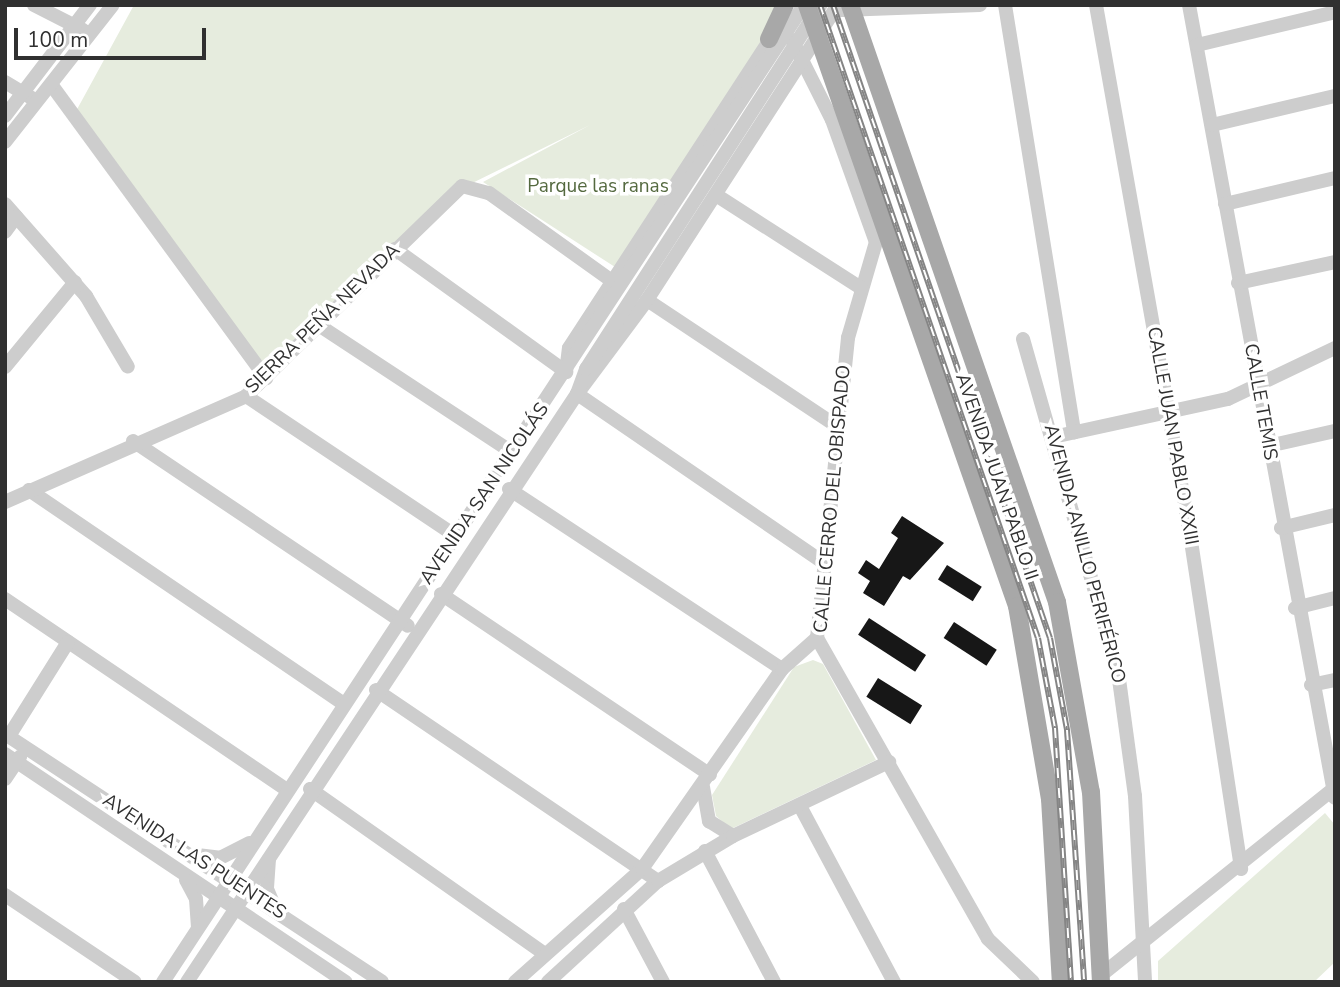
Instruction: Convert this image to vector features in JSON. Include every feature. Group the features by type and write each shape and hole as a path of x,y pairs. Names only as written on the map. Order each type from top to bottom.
{"main road":[{"path":"774,33 785,5"},
{"name":"AVENIDA JUAN PABLO II","path":"806,5 819,34 1017,606 1050,799 1061,982"},
{"name":"AVENIDA JUAN PABLO II","path":"837,7 1057,602 1091,792 1101,979"}],"street":[{"path":"34,5 93,35"},
{"path":"5,116 76,27 90,5"},
{"path":"5,142 39,105 113,5"},
{"path":"395,249 566,372 569,348 774,33 796,5"},
{"name":"AVENIDA SAN NICOLÁS","path":"163,982 806,5"},
{"path":"827,565 577,394 647,300 837,7 980,5"},
{"path":"1005,5 1073,432"},
{"name":"CALLE JUAN PABLO XXIII","path":"1096,5 1241,869"},
{"name":"CALLE TEMIS","path":"1189,5 1258,383 1295,608 1333,793"},
{"name":"AVENIDA SAN NICOLÁS","path":"187,982 310,789 509,489 577,394 586,369 837,7"},
{"path":"1197,45 1335,12"},
{"path":"774,33 804,55"},
{"name":"CALLE CERRO DEL OBISPADO","path":"804,55 876,242 848,338 827,565 817,638 988,939 1032,982"},
{"path":"5,82 39,105"},
{"path":"53,87 266,378"},
{"path":"1212,125 1335,96"},
{"path":"1225,204 1335,178"},
{"name":"SIERRA PEÑA NEVADA","path":"5,502 133,441 198,421 246,396 454,192 474,185 612,281"},
{"path":"716,195 861,289"},
{"path":"5,205 75,282 128,367"},
{"path":"5,232 16,217"},
{"path":"1238,283 1335,261"},
{"path":"5,367 75,282"},
{"path":"647,300 838,427"},
{"path":"320,326 513,453"},
{"name":"AVENIDA ANILLO PERIFÉRICO","path":"1023,340 1053,437 1118,672 1145,982"},
{"path":"1053,437 1166,417 1258,383 1335,348"},
{"path":"246,396 456,536"},
{"path":"1268,446 1335,431"},
{"path":"133,441 416,630"},
{"path":"509,489 782,669"},
{"path":"29,490 344,704"},
{"path":"1281,528 1335,515"},
{"path":"441,594 707,780"},
{"path":"1295,608 1335,598"},
{"path":"5,599 287,790"},
{"path":"515,982 642,869 707,780 782,669 817,638"},
{"path":"7,735 68,642"},
{"path":"1311,685 1335,680"},
{"path":"376,690 658,881"},
{"name":"AVENIDA LAS PUENTES","path":"7,735 382,982"},
{"path":"5,779 11,758 26,747"},
{"name":"AVENIDA LAS PUENTES","path":"11,758 183,876 346,982"},
{"path":"548,982 624,909 658,881 733,836 889,762"},
{"path":"707,780 703,811 733,836"},
{"path":"310,789 545,954"},
{"path":"1101,979 1333,793"},
{"path":"800,806 894,982"},
{"path":"186,852 220,858 256,838"},
{"path":"272,849 267,889 277,911"},
{"path":"705,851 774,982"},
{"path":"183,876 196,899 198,927"},
{"path":"5,895 135,982"},
{"path":"624,909 663,982"},
{"path":"214,939 236,927 260,926"}],"green space":[{"name":"Parque las ranas","path":"134,5 783,5 779,27 615,267 483,182 590,125 454,192 267,369 75,113"},
{"path":"813,660 823,664 876,760 731,829 716,816 712,795 794,667"},
{"path":"1325,813 1335,825 1335,962 1314,982 1158,982 1158,961"}],"building":[{"path":"902,516 944,543 910,580 903,576 884,606 863,593 870,581 858,573 866,560 879,569 898,538 891,533"},
{"path":"947,565 982,587 973,601 938,579"},
{"path":"869,618 926,655 915,672 858,635"},
{"path":"954,622 997,650 986,666 944,638"},
{"path":"878,678 922,706 910,724 866,697"}],"railway":[{"path":"820,5 1038,638 1055,728 1071,982"},
{"path":"833,5 1050,638 1067,730 1084,982"}]}
